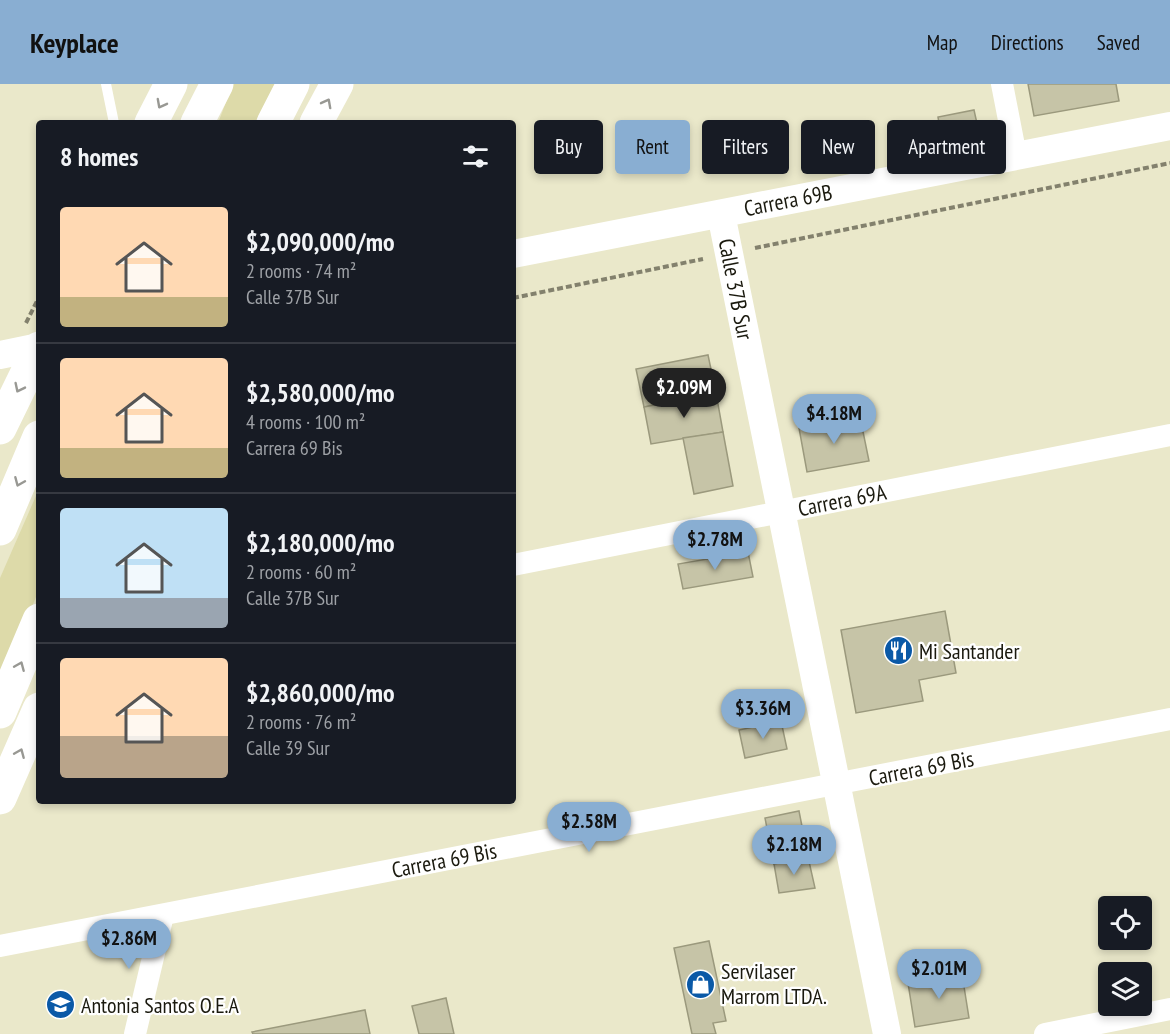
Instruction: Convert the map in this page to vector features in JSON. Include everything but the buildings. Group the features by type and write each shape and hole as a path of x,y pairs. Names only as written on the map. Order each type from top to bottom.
{"highway":[{"path":"153,120 171,84"},
{"path":"199,120 217,84"},
{"path":"275,120 293,84"},
{"path":"318,120 337,84"},
{"path":"0,428 35,339"},
{"path":"0,529 36,444"},
{"path":"0,712 36,627"},
{"path":"0,798 36,716"}],"street":[{"path":"1002,84 1016,156"},
{"name":"Carrera 69B","path":"516,253 1170,126"},
{"name":"Calle 37B Sur","path":"721,214 886,1034"},
{"path":"0,355 35,339"},
{"name":"Carrera 69A","path":"516,563 1170,435"},
{"name":"Carrera 69 Bis","path":"0,946 1170,719"},
{"path":"135,1034 163,915"},
{"path":"1045,1034 1170,1009"}],"lane":[{"path":"106,84 113,120"}],"path":[{"path":"516,297 1170,163"}],"shaded area":[{"path":"233,84 275,84 257,120 219,120"},
{"path":"36,496 36,597 0,684 0,578"}],"place":[{"name":"Mi Santander","path":"898,651"},
{"name":"Servilaser Marrom LTDA.","path":"700,984"},
{"name":"Antonia Santos O.E.A","path":"60,1005"}]}
